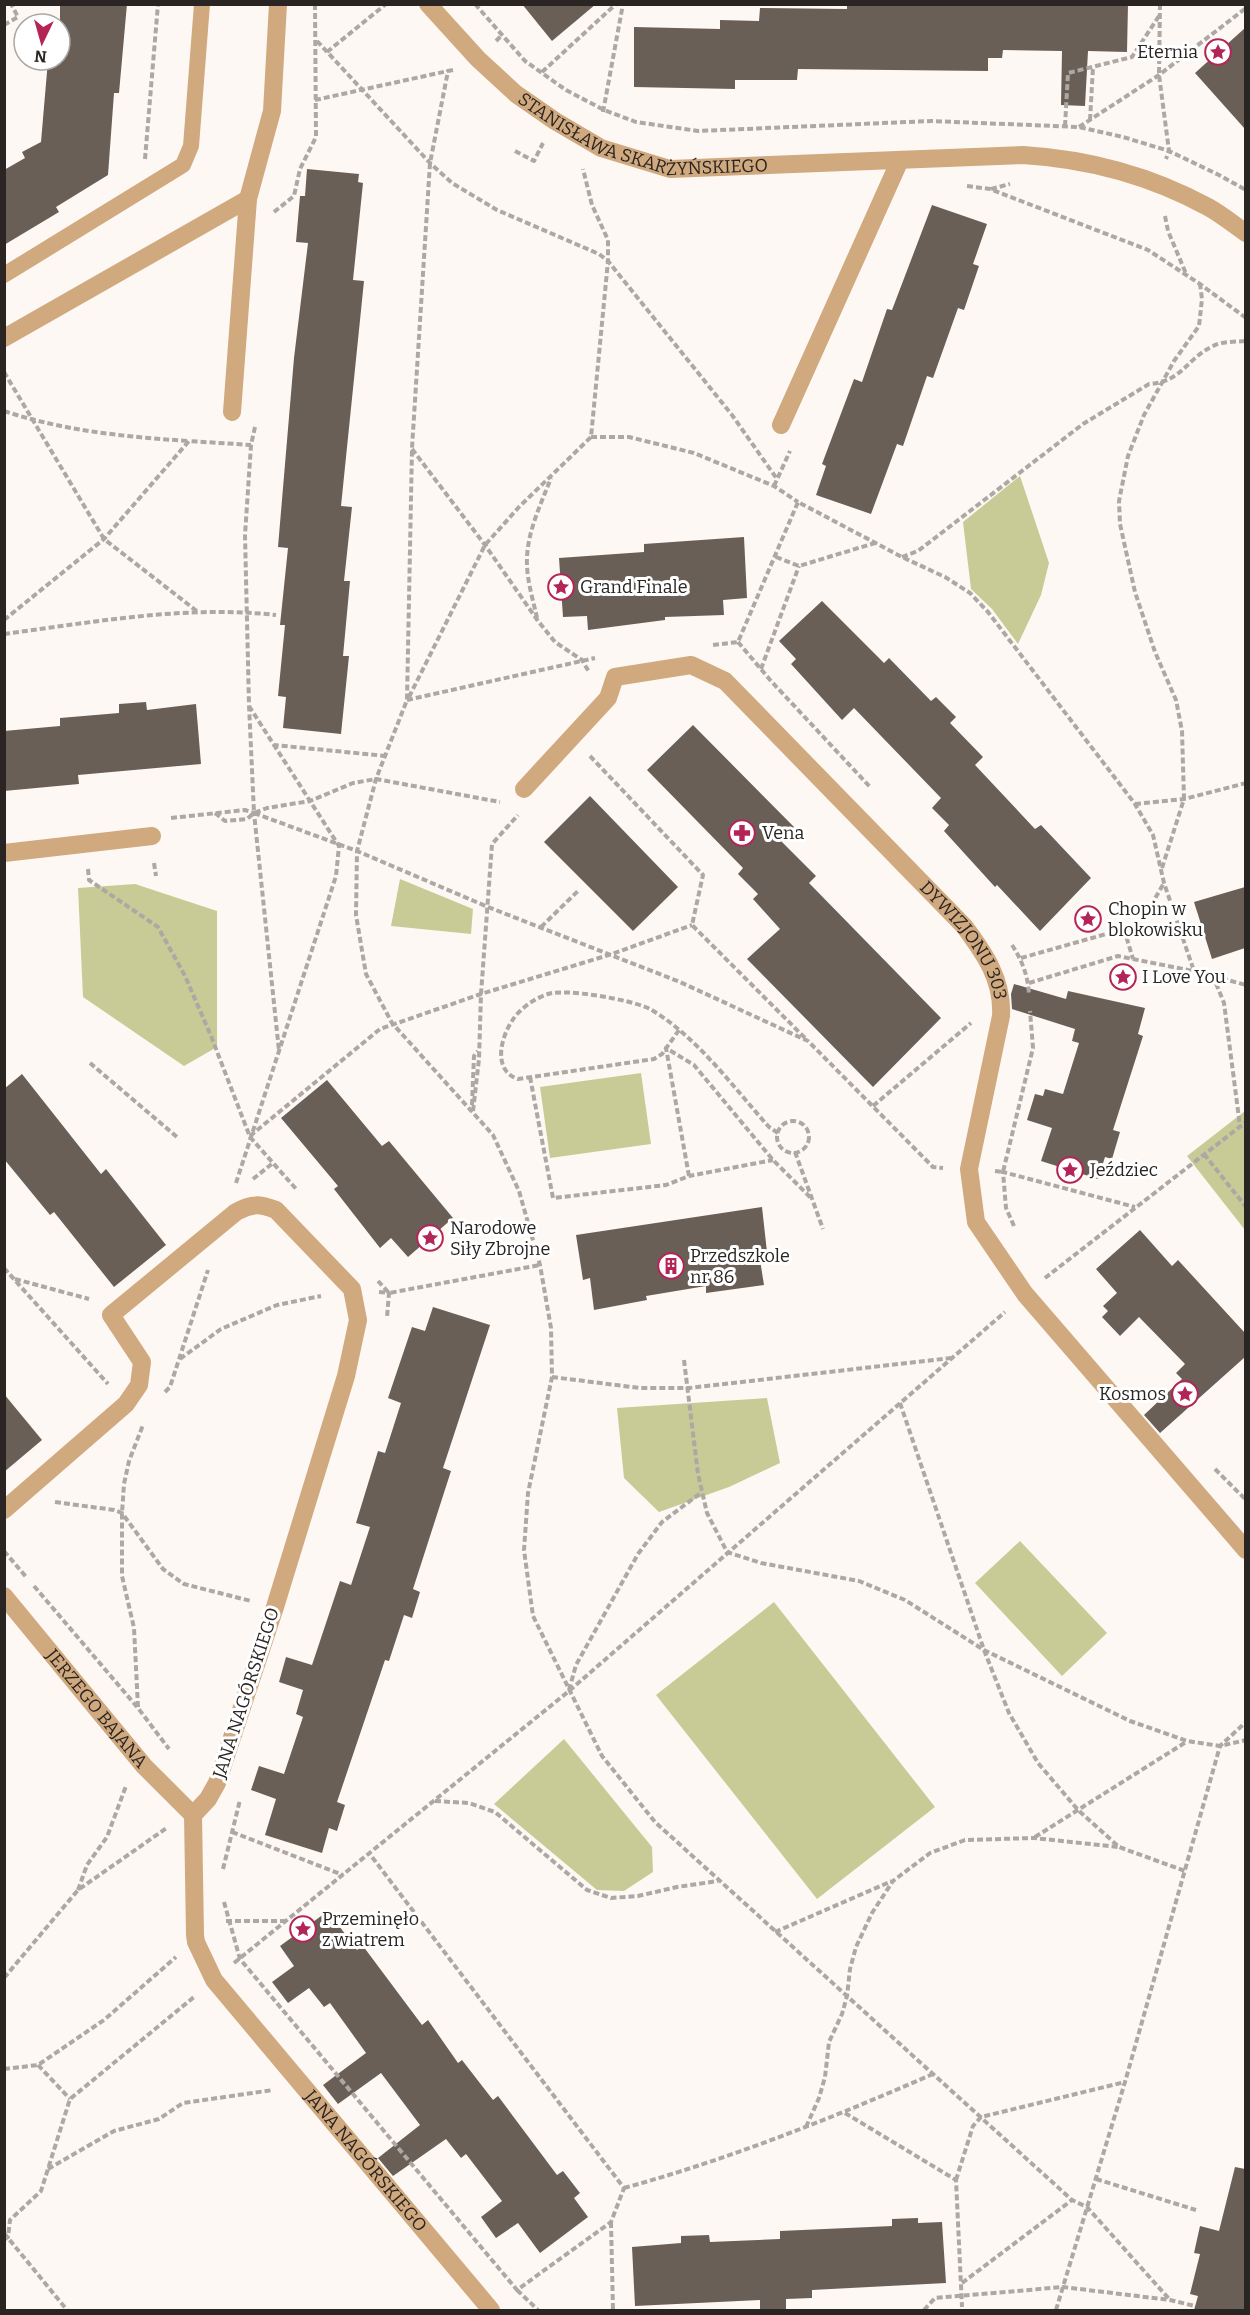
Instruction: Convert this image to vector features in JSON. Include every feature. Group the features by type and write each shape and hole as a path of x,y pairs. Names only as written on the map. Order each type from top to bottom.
{"street":[{"path":"232,412 248,199 272,111 278,4"},
{"name":"STANISŁAWA SKARŻYŃSKIEGO","path":"428,4 478,59 516,94 555,121 601,148 670,169 1023,155 1047,156 1110,167 1159,184 1209,207 1245,233"},
{"path":"781,425 900,160"},
{"path":"4,338 248,199"},
{"name":"DYWIZJONU 303","path":"524,789 608,698 615,677 691,665 725,681 964,926 985,955 1002,998 969,1169 976,1222 1025,1294 1245,1550"},
{"path":"4,853 152,836"},
{"path":"4,1510 126,1404 139,1385 142,1362 111,1315 236,1212 248,1206 261,1204 276,1210 352,1289"},
{"name":"JANA NAGÓRSKIEGO","path":"352,1289 358,1320 346,1376 275,1608 217,1783 208,1799 193,1815 195,1935 196,1942 214,1980 491,2310"},
{"name":"JERZEGO BAJANA","path":"4,1596 144,1766 193,1815"}],"lane":[{"path":"4,275 183,165 190,146 202,4"}],"path":[{"path":"4,26 18,16 11,4"},
{"path":"144,167 158,4"},
{"path":"271,214 294,196 300,169 316,137 315,4"},
{"path":"327,52 386,4"},
{"path":"475,4 525,61 566,90 604,111 636,122 698,131 931,121 1079,127 1124,137 1169,151 1245,190"},
{"path":"542,72 616,4"},
{"path":"623,4 604,111 582,155 583,176 592,205 608,240 608,261 591,437 519,507 485,545 407,700 376,779 357,851 356,915 366,974 392,1023 493,1135 519,1191 540,1264 551,1328 552,1377 528,1493 524,1550 533,1616 602,1756 655,1822 1072,2200 1087,2207 1170,2300"},
{"path":"1160,4 1159,75 1169,151 1159,184 1168,231 1187,276"},
{"path":"1079,127 1159,75 1245,8"},
{"path":"1065,127 1068,73 1132,57 1160,15"},
{"path":"315,100 448,71 478,59 502,35"},
{"path":"316,41 430,163 452,183 497,210 599,254 608,261 732,415 777,478"},
{"path":"1090,120 1093,67"},
{"path":"407,700 412,448 430,163 448,71"},
{"path":"514,150 534,161 555,121"},
{"path":"955,185 990,189 1148,250 1200,284 1245,318"},
{"path":"1162,868 1184,799 1182,731 1176,700 1155,652 1135,592 1120,524 1119,501 1128,456 1144,416 1174,361 1199,326 1202,299 1200,284"},
{"path":"902,557 918,551 1083,424 1149,384 1162,383 1174,378 1200,354 1215,345 1245,341"},
{"path":"4,372 104,539 198,612"},
{"path":"4,411 32,420 122,437 250,445"},
{"path":"255,422 250,445 245,535 249,705 254,813 279,1055"},
{"path":"591,437 629,437 694,453 774,486 798,502 945,577 970,593 988,612 1135,804 1153,836 1164,883 1194,971"},
{"path":"4,620 104,539 189,441"},
{"path":"412,448 485,545 538,621 555,642 582,660"},
{"path":"538,621 528,578 527,559 531,528 552,474"},
{"path":"798,502 776,557 799,566 875,543"},
{"path":"761,669 799,566"},
{"path":"4,634 126,618 198,612 276,615"},
{"path":"235,1186 336,876 339,846 249,705"},
{"path":"575,736 583,749 703,875 692,925"},
{"path":"274,745 386,756"},
{"path":"214,813 225,821 247,819 267,807 310,801 353,783 376,779 503,802"},
{"path":"1135,804 1184,799 1245,783"},
{"path":"233,812 245,810 357,851 488,907 680,981 808,1041"},
{"path":"473,1112 492,844 519,814"},
{"path":"89,880 158,927 207,1026 250,1137 304,1197"},
{"path":"1021,958 1124,929 1143,919 1164,883"},
{"path":"541,927 579,890"},
{"path":"250,1137 380,1029 392,1023 612,954 692,925"},
{"path":"692,925 933,1167"},
{"path":"1124,929 1133,959"},
{"path":"1029,983 1119,956 1194,971 1245,985"},
{"path":"1213,976 1224,1003 1240,1127"},
{"path":"679,1030 666,1048 654,1059 518,1079 511,1077 504,1069 500,1058 503,1042 512,1020 531,1002 549,994 566,991 631,1003 647,1008 679,1030 778,1133"},
{"path":"873,1106 1002,998"},
{"path":"666,1048 694,1065 773,1160 812,1199"},
{"path":"666,1048 689,1176"},
{"path":"90,1062 177,1137"},
{"path":"530,1077 554,1198 666,1185 689,1176 773,1160"},
{"path":"788,1122 803,1124 807,1129 809,1139 804,1148 795,1152 790,1153 781,1147 777,1138 780,1128 788,1122"},
{"path":"67,2310 6,2237 10,2220 41,2191 70,2099 569,1691 1025,1294 1245,1122"},
{"path":"795,1152 823,1229"},
{"path":"1204,1154 1245,1207"},
{"path":"1015,1229 1006,1208 1003,1172 1136,1208"},
{"path":"210,1263 180,1359 221,1329 277,1305 352,1289"},
{"path":"389,1293 540,1264"},
{"path":"4,1268 126,1404"},
{"path":"1039,1268 1053,1287"},
{"path":"374,1275 389,1293 386,1323"},
{"path":"552,1377 640,1388 689,1388 951,1358"},
{"path":"684,1360 702,1492 707,1513 727,1552 761,1563 860,1581 905,1600 984,1650 1130,1721 1187,1742 1220,1746 1245,1740"},
{"path":"900,1403 984,1650 1009,1713 1038,1763 1078,1810 1119,1847"},
{"path":"138,1708 134,1628 122,1576 122,1513 124,1484 129,1461 144,1424"},
{"path":"1208,1461 1245,1500"},
{"path":"569,1691 576,1665 638,1554 662,1522 702,1492"},
{"path":"51,1501 122,1513 163,1569 184,1584 275,1608"},
{"path":"4,1551 138,1708 169,1750"},
{"path":"1056,2310 1125,2082 1220,1746 1245,1722"},
{"path":"1034,1838 1187,1742"},
{"path":"78,1890 87,1865 107,1837 127,1785 144,1766"},
{"path":"217,1783 243,1791 220,1880"},
{"path":"433,1801 469,1803 495,1812 587,1890 611,1898 638,1896 719,1880"},
{"path":"4,1978 78,1890 160,1832 193,1815"},
{"path":"232,1832 343,1875"},
{"path":"775,1932 893,1881 930,1853 965,1840 1034,1838 1119,1847 1185,1871"},
{"path":"369,1853 624,2188"},
{"path":"806,2127 819,2098 825,2077 829,2042 842,2014 847,1996 849,1969 856,1947 872,1913 893,1881"},
{"path":"223,1898 227,1920 240,1959 517,2290 537,2310"},
{"path":"227,1920 287,1920"},
{"path":"4,2069 38,2065 104,2020 182,1952"},
{"path":"38,2065 70,2099"},
{"path":"624,2188 658,2179 806,2127 933,2074"},
{"path":"962,2307 956,2180 973,2126 981,2117 1125,2082"},
{"path":"48,2169 114,2131 159,2119 183,2103 281,2088 307,2092"},
{"path":"844,2112 956,2180"},
{"path":"1096,2179 1196,2210"},
{"path":"614,2310 611,2222 624,2188"},
{"path":"961,2284 1072,2200"},
{"path":"517,2290 611,2222"},
{"path":"924,2310 935,2298 1063,2287 1170,2300 1195,2306"}],"green space":[{"path":"1020,476 1049,563 1041,595 1018,644 992,609 971,589 963,522"},
{"path":"400,879 473,909 471,934 391,926"},
{"path":"135,884 217,911 217,1047 184,1066 83,997 78,888"},
{"path":"641,1073 651,1144 550,1158 540,1087"},
{"path":"1245,1111 1245,1230 1187,1156"},
{"path":"767,1398 780,1463 729,1487 659,1512 624,1478 617,1408"},
{"path":"1020,1541 1107,1633 1062,1676 975,1583"},
{"path":"774,1602 935,1807 817,1899 656,1695"},
{"path":"564,1739 652,1847 653,1872 624,1891 597,1890 494,1804"}],"building":[{"path":"60,4 127,4 119,93 114,93 108,175 56,207 59,212 4,245 4,170 25,158 22,152 41,142 47,72 72,72 72,12 60,12"},
{"path":"522,4 596,4 552,41"},
{"path":"847,4 1128,4 1127,52 1088,51 1085,106 1061,105 1062,51 1003,50 1002,58 988,58 988,71 798,69 797,80 735,80 735,89 634,87 634,27 720,29 720,20 759,21 760,8 847,9"},
{"path":"1245,28 1245,129 1195,73"},
{"path":"307,169 359,174 358,182 363,183 353,280 364,281 341,506 352,507 344,581 350,581 343,656 349,656 341,734 283,728 286,697 278,696 285,625 280,625 288,548 278,547 294,358 308,243 296,242 300,196 305,196"},
{"path":"932,205 987,224 973,264 979,266 964,310 958,308 933,378 927,376 903,446 897,444 871,514 816,495 826,466 822,464 854,379 862,382 887,309 892,310"},
{"path":"744,537 747,598 723,600 724,615 665,617 665,620 588,630 587,616 563,617 559,558 644,552 644,544"},
{"path":"822,601 884,663 889,658 931,701 936,697 956,717 950,723 983,757 975,765 1035,829 1041,825 1091,878 1040,931 997,885 995,887 944,831 949,825 932,808 941,798 854,708 842,720 791,664 796,659 779,641"},
{"path":"146,702 147,710 196,704 201,764 78,775 79,784 4,791 4,731 60,726 60,718 119,713 119,704"},
{"path":"693,725 796,829 782,842 816,876 809,883 941,1018 873,1087 747,959 780,929 753,899 758,894 738,874 743,868 647,770"},
{"path":"590,796 678,887 633,931 544,842"},
{"path":"1245,887 1245,948 1212,959 1194,902"},
{"path":"1014,984 1066,999 1068,991 1145,1008 1138,1034 1143,1036 1113,1130 1120,1132 1112,1159 1105,1157 1098,1179 1041,1161 1052,1128 1027,1120 1035,1094 1043,1096 1045,1089 1063,1094 1079,1043 1072,1041 1075,1029 1012,1009 1011,994"},
{"path":"22,1074 101,1174 106,1169 166,1245 114,1287 54,1212 50,1215 4,1159 4,1089"},
{"path":"327,1080 382,1146 389,1141 453,1218 408,1257 391,1238 380,1248 334,1189 338,1186 281,1118"},
{"name":"Przedszkole nr 86","path":"762,1207 767,1252 759,1254 764,1285 706,1293 706,1286 646,1296 647,1300 594,1310 590,1278 583,1280 576,1235"},
{"path":"1140,1230 1172,1266 1178,1260 1245,1333 1245,1357 1160,1433 1144,1415 1182,1379 1176,1373 1185,1364 1139,1317 1120,1336 1102,1317 1108,1311 1103,1306 1117,1293 1096,1269"},
{"path":"433,1307 490,1325 443,1468 451,1471 413,1589 420,1592 412,1618 404,1615 389,1661 385,1660 337,1802 345,1805 337,1831 329,1828 322,1853 265,1835 276,1799 251,1790 259,1766 284,1774 303,1717 296,1714 303,1690 279,1682 286,1657 312,1665 340,1581 351,1585 370,1527 356,1523 378,1451 385,1453 401,1403 388,1398 412,1327 425,1331"},
{"path":"4,1394 42,1440 4,1472"},
{"path":"328,1911 357,1950 363,1946 422,2025 428,2020 458,2063 462,2060 493,2100 498,2096 557,2175 563,2171 580,2193 574,2198 588,2217 540,2253 518,2223 496,2238 481,2217 502,2201 466,2154 461,2158 446,2139 393,2176 378,2158 420,2125 381,2073 338,2104 323,2085 366,2053 330,2003 324,2007 309,1988 288,2003 272,1982 294,1966 280,1946"},
{"path":"1235,2167 1245,2169 1245,2310 1194,2310 1198,2296 1190,2294 1200,2254 1194,2253 1200,2226 1219,2231"},
{"path":"918,2218 918,2223 942,2222 946,2283 812,2290 812,2298 786,2299 786,2310 760,2310 760,2300 635,2306 632,2247 681,2243 681,2236 709,2235 710,2242 780,2239 780,2231 892,2226 892,2219"}],"place":[{"name":"Eternia","path":"1218,52"},
{"name":"Grand Finale","path":"561,587"},
{"name":"Vena","path":"742,833"},
{"name":"Chopin w blokowisku","path":"1088,919"},
{"name":"I Love You","path":"1123,977"},
{"name":"Jeździec","path":"1070,1170"},
{"name":"Narodowe Siły Zbrojne","path":"430,1238"},
{"name":"Przedszkole nr 86","path":"671,1266"},
{"name":"Kosmos","path":"1185,1394"},
{"name":"Przeminęło z wiatrem","path":"303,1929"}]}
